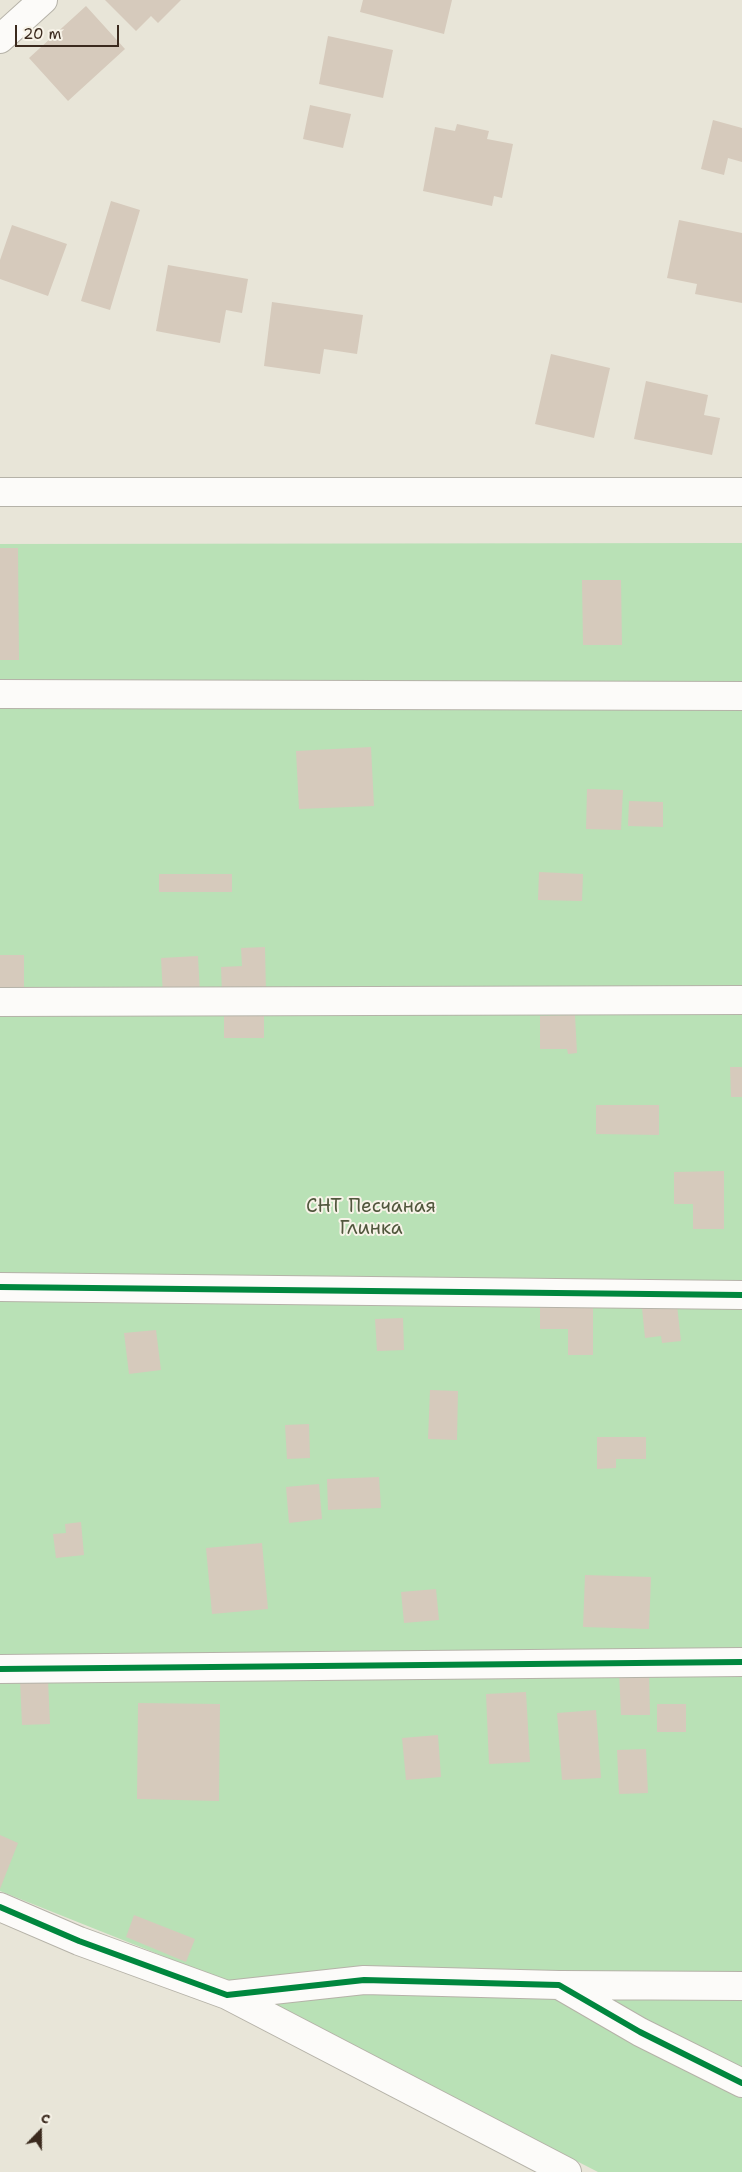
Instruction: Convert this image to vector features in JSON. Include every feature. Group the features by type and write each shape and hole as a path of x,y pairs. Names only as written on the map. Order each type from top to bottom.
{"street":[{"path":"0,39 43,0"},
{"path":"0,492 742,492"},
{"path":"0,694 742,696"},
{"path":"0,1002 742,1000"},
{"path":"0,1287 742,1295"},
{"path":"0,1669 742,1662"},
{"path":"0,1907 78,1941 227,1995 567,2172"},
{"path":"227,1995 364,1980 559,1985 742,1986"},
{"path":"559,1985 640,2032 742,2084"}],"green space":[{"name":"СНТ Песчаная Глинка","path":"742,543 742,2172 598,2172 223,1980 0,1891 0,544"}],"building":[{"path":"105,0 181,0 158,23 151,16 136,31"},
{"path":"363,0 452,0 444,34 360,12"},
{"path":"86,6 125,49 68,101 29,58"},
{"path":"328,36 393,50 383,98 319,84"},
{"path":"310,105 351,114 343,148 303,139"},
{"path":"713,120 742,128 742,162 728,158 724,175 701,169"},
{"path":"457,124 489,131 487,139 513,144 502,198 494,196 492,206 423,191 435,127 455,131"},
{"path":"111,201 140,210 110,310 81,301"},
{"path":"679,220 742,233 742,303 695,294 697,284 667,278"},
{"path":"12,225 67,244 48,296 0,279 0,260"},
{"path":"168,265 248,279 242,313 226,310 220,343 156,331"},
{"path":"272,302 363,315 357,354 324,349 320,374 264,366"},
{"path":"551,354 610,368 594,438 535,424"},
{"path":"646,381 708,395 704,415 720,418 712,455 634,439"},
{"path":"0,548 18,548 19,660 0,660"},
{"path":"582,580 621,580 622,645 583,645"},
{"path":"371,747 374,806 299,809 296,751"},
{"path":"587,789 623,790 621,830 586,829"},
{"path":"629,801 663,802 663,827 628,826"},
{"path":"539,872 583,874 582,901 538,900"},
{"path":"159,874 232,874 232,892 159,892"},
{"path":"265,947 266,993 222,994 221,967 242,966 241,948"},
{"path":"0,955 24,955 24,998 0,998"},
{"path":"198,956 200,994 163,996 161,958"},
{"path":"575,1015 577,1053 568,1054 567,1049 540,1049 540,1016"},
{"path":"224,1016 264,1016 264,1038 224,1038"},
{"path":"730,1067 742,1067 742,1097 731,1097"},
{"path":"596,1105 659,1105 659,1135 596,1134"},
{"path":"724,1171 724,1229 693,1229 693,1204 674,1204 674,1172"},
{"path":"677,1305 681,1341 662,1343 661,1336 645,1338 642,1308"},
{"path":"540,1307 593,1307 593,1355 568,1355 568,1329 540,1329"},
{"path":"403,1318 404,1350 377,1351 375,1319"},
{"path":"156,1330 161,1370 129,1374 124,1333"},
{"path":"430,1390 458,1391 457,1440 428,1439"},
{"path":"309,1424 310,1458 287,1459 285,1425"},
{"path":"597,1437 646,1437 646,1459 616,1459 616,1468 597,1469"},
{"path":"379,1477 381,1508 328,1510 327,1479"},
{"path":"319,1484 322,1519 289,1523 286,1487"},
{"path":"81,1522 84,1555 56,1558 53,1534 66,1533 65,1524"},
{"path":"262,1543 268,1609 212,1614 206,1548"},
{"path":"585,1575 651,1577 649,1629 583,1627"},
{"path":"436,1589 439,1620 404,1623 401,1592"},
{"path":"649,1671 650,1715 621,1715 619,1672"},
{"path":"48,1679 50,1724 22,1725 20,1680"},
{"path":"526,1692 530,1762 489,1764 486,1694"},
{"path":"138,1703 220,1704 219,1801 137,1799"},
{"path":"657,1704 686,1704 686,1732 657,1732"},
{"path":"596,1710 601,1778 562,1780 557,1713"},
{"path":"438,1735 441,1777 406,1780 402,1738"},
{"path":"646,1749 648,1793 619,1794 617,1750"},
{"path":"0,1835 18,1843 0,1889"},
{"path":"134,1915 195,1939 186,1962 126,1937"}],"cycle path":[{"path":"0,1287 742,1295"},
{"path":"0,1669 742,1662"},
{"path":"0,1907 79,1941 227,1995 364,1980 559,1985 640,2032 742,2083"}]}
